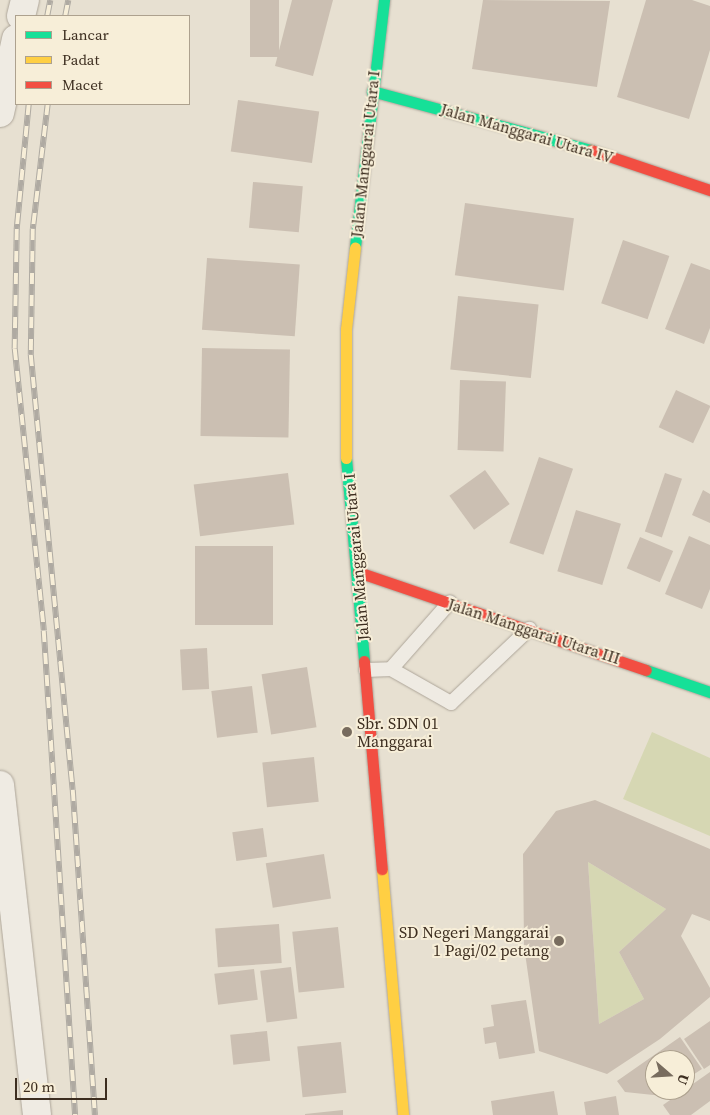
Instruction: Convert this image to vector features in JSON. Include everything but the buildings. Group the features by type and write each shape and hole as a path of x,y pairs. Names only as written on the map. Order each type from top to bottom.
{"street":[{"path":"21,15 25,0"},
{"name":"Jalan Manggarai Utara I","path":"384,0 346,328 345,448 358,572 403,1115"},
{"path":"0,113 15,44"},
{"name":"Jalan Manggarai Utara IV","path":"372,91 560,139 710,190"},
{"name":"Jalan Manggarai Utara III","path":"358,572 529,629 708,684"},
{"path":"0,785 37,1115"}],"lane":[{"path":"391,669 450,602"},
{"path":"366,670 391,669 451,704 529,629"}],"green space":[{"path":"652,732 710,758 710,836 623,799"},
{"path":"588,862 666,909 619,952 644,999 599,1024"}],"railway":[{"path":"47,15 50,0"},
{"path":"65,15 68,0"},
{"path":"29,105 17,229 15,349 44,631 75,1115"},
{"path":"48,105 33,229 31,355 73,790 95,1115"}],"traffic: fast":[{"path":"355,247 384,0"},
{"path":"372,91 591,150"},
{"path":"346,458 364,661"},
{"path":"646,670 710,692"}],"traffic: slow":[{"path":"346,458 346,329 355,247"},
{"path":"382,869 403,1115"}],"traffic: jam":[{"path":"591,150 710,190"},
{"path":"358,572 646,670"},
{"path":"364,661 382,869"}],"place":[{"name":"Sbr. SDN 01 Manggarai","path":"347,732"},
{"name":"SD Negeri Manggarai 1 Pagi/02 petang","path":"559,941"}]}
